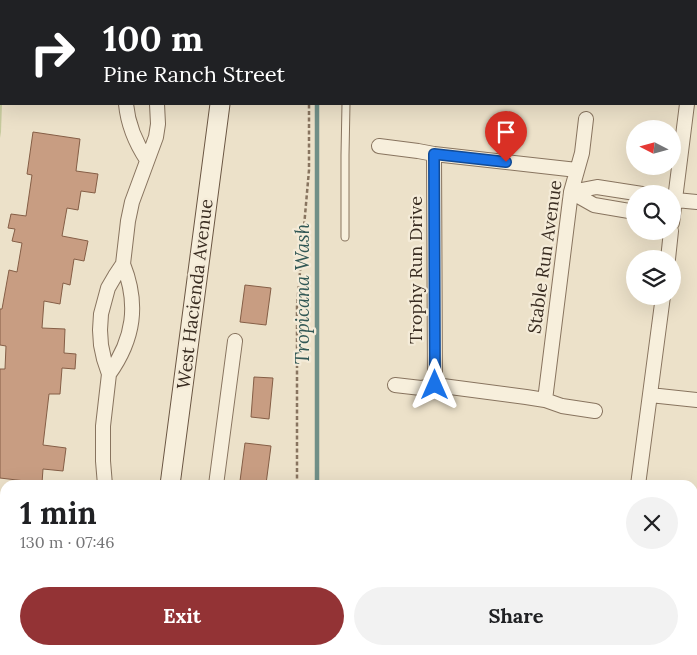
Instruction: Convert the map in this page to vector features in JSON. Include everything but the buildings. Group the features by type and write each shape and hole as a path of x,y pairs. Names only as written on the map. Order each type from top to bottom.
{"main road":[{"name":"West Hacienda Avenue","path":"171,480 220,105"}],"street":[{"path":"126,105 134,138 147,160"},
{"path":"105,480 103,461 103,426 109,374 101,345 101,314 108,288 123,264 132,202 156,137 158,124 157,105"},
{"path":"677,185 687,105"},
{"name":"Stable Run Avenue","path":"545,400 571,192 582,153 586,119"},
{"path":"379,146 577,170"},
{"name":"Trophy Run Drive","path":"434,154 435,385"},
{"path":"571,192 597,187 626,192"},
{"path":"571,192 594,205 626,210"},
{"path":"681,204 697,202"},
{"path":"109,374 125,348 132,319 131,291 123,264"},
{"path":"639,480 662,305"},
{"path":"217,480 235,341"},
{"path":"395,385 421,388 435,385 545,400 562,406 595,411"},
{"path":"650,395 697,400"}],"lane":[{"path":"345,237 344,155 346,105"}],"path":[{"path":"297,480 297,306 309,170 309,105"}],"green space":[{"path":"0,105 2,105 1,132 0,138"}],"waterway":[{"name":"Tropicana Wash","path":"317,105 317,480"}],"route":[{"path":"435,385 434,154 506,162"}]}
